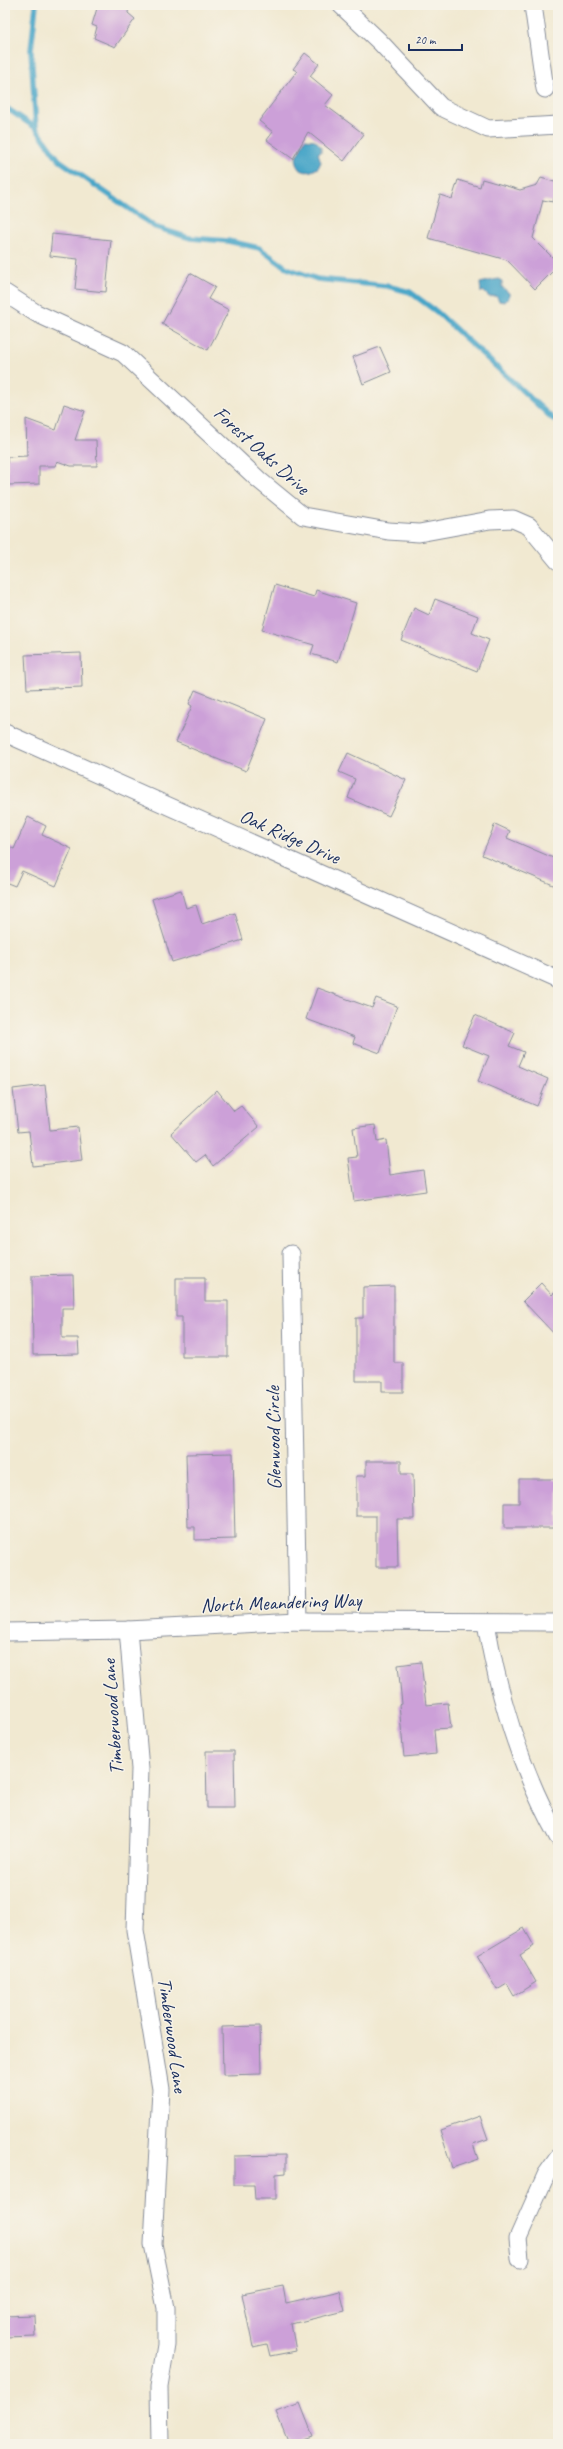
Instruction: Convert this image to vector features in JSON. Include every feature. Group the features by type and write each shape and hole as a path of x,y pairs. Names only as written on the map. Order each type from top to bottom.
{"street":[{"path":"341,5 380,42 441,107 488,129 558,125"},
{"path":"533,5 545,89"},
{"name":"Forest Oaks Drive","path":"5,293 36,313 123,353 259,480 303,516 388,531 419,533 490,520 513,519 529,526 558,561"},
{"name":"Oak Ridge Drive","path":"5,734 558,980"},
{"name":"Glenwood Circle","path":"291,1254 298,1621"},
{"name":"North Meandering Way","path":"5,1632 128,1630 298,1621 486,1623 558,1622"},
{"path":"486,1623 495,1674 512,1731 547,1817 558,1837"},
{"name":"Timberwood Lane","path":"128,1630 140,1769 135,1930 161,2089 153,2244 166,2308 166,2345 159,2387 160,2444"},
{"path":"520,2259 518,2238 546,2175 558,2158"}],"water":[{"path":"305,139 315,140 321,146 321,152 318,153 321,162 318,168 308,172 298,168 296,158"},
{"path":"498,279 502,281 502,287 509,293 509,297 505,302 499,301 496,296 489,297 483,291 481,293 480,283"}],"building":[{"path":"98,5 129,5 128,13 135,19 115,47 94,38 97,27 92,25"},
{"path":"305,53 319,64 310,76 333,95 325,105 364,134 344,161 308,132 293,159 267,140 273,132 259,121 297,71 293,69"},
{"path":"541,178 558,183 558,186 553,202 543,200 533,238 558,263 558,266 535,289 507,260 428,238 440,195 452,199 458,180 480,187 482,179 520,190 537,185"},
{"path":"52,234 111,240 106,292 75,289 78,259 50,256"},
{"path":"190,273 215,287 208,299 229,310 208,350 162,324"},
{"path":"380,347 391,372 363,384 353,357"},
{"path":"64,404 85,411 75,440 96,440 97,466 71,466 57,461 55,466 39,466 39,484 8,485 7,457 27,456 26,419 56,430"},
{"path":"275,585 314,597 316,590 356,603 338,662 311,654 314,645 262,630"},
{"path":"435,599 478,616 472,633 489,640 477,671 401,640 414,608 429,615"},
{"path":"81,653 82,687 27,689 25,655"},
{"path":"195,690 267,719 246,771 176,742 192,706 189,704"},
{"path":"348,753 406,780 389,816 348,798 355,779 339,772"},
{"path":"28,817 46,826 42,835 72,849 56,886 22,871 15,886 5,882 5,845 14,849"},
{"path":"495,824 510,831 507,838 558,860 558,887 482,855"},
{"path":"181,890 186,908 196,905 202,924 235,913 243,940 172,962 152,899"},
{"path":"317,988 372,1008 376,998 397,1006 380,1053 353,1043 355,1037 306,1019"},
{"path":"475,1015 515,1033 509,1046 524,1052 518,1066 548,1079 537,1106 478,1081 489,1056 462,1045"},
{"path":"45,1085 50,1130 78,1127 82,1160 33,1166 29,1131 18,1132 13,1089"},
{"path":"217,1090 234,1111 241,1106 259,1127 213,1166 205,1155 196,1162 171,1133"},
{"path":"375,1125 377,1142 386,1140 390,1175 423,1170 426,1191 354,1201 348,1158 357,1157 353,1128"},
{"path":"73,1275 74,1308 62,1308 62,1338 78,1338 79,1354 33,1355 32,1276"},
{"path":"176,1278 205,1278 205,1301 228,1301 228,1357 182,1357 182,1317 176,1317"},
{"path":"541,1283 552,1295 558,1289 558,1338 523,1301"},
{"path":"394,1286 394,1363 403,1363 403,1392 382,1392 382,1381 356,1381 356,1318 363,1318 363,1287"},
{"path":"233,1453 235,1539 195,1540 195,1527 188,1527 186,1454"},
{"path":"366,1461 401,1461 401,1474 413,1474 414,1519 397,1519 398,1567 376,1567 376,1516 356,1516 356,1476 366,1476"},
{"path":"519,1479 558,1479 558,1528 504,1528 504,1503 519,1503"},
{"path":"421,1662 426,1705 448,1703 451,1728 434,1729 436,1754 404,1757 399,1705 402,1704 398,1665"},
{"path":"206,1751 234,1751 235,1808 207,1808"},
{"path":"524,1928 534,1946 520,1955 536,1982 514,1996 507,1984 497,1990 477,1956"},
{"path":"260,2026 261,2074 223,2075 222,2027"},
{"path":"480,2116 488,2139 473,2144 478,2159 452,2168 440,2130"},
{"path":"286,2155 286,2173 276,2174 276,2199 255,2199 254,2185 234,2185 234,2156"},
{"path":"283,2286 286,2303 340,2291 345,2311 291,2324 296,2351 270,2356 267,2344 253,2347 242,2294"},
{"path":"34,2315 35,2336 5,2337 5,2316"},
{"path":"300,2403 313,2436 289,2444 276,2412"}],"waterway":[{"path":"36,5 31,50 36,128 59,160 155,227 190,238 228,241 259,248 287,268 317,279 387,286 410,292 437,312 552,418 558,421"},
{"path":"5,107 36,128"}]}
